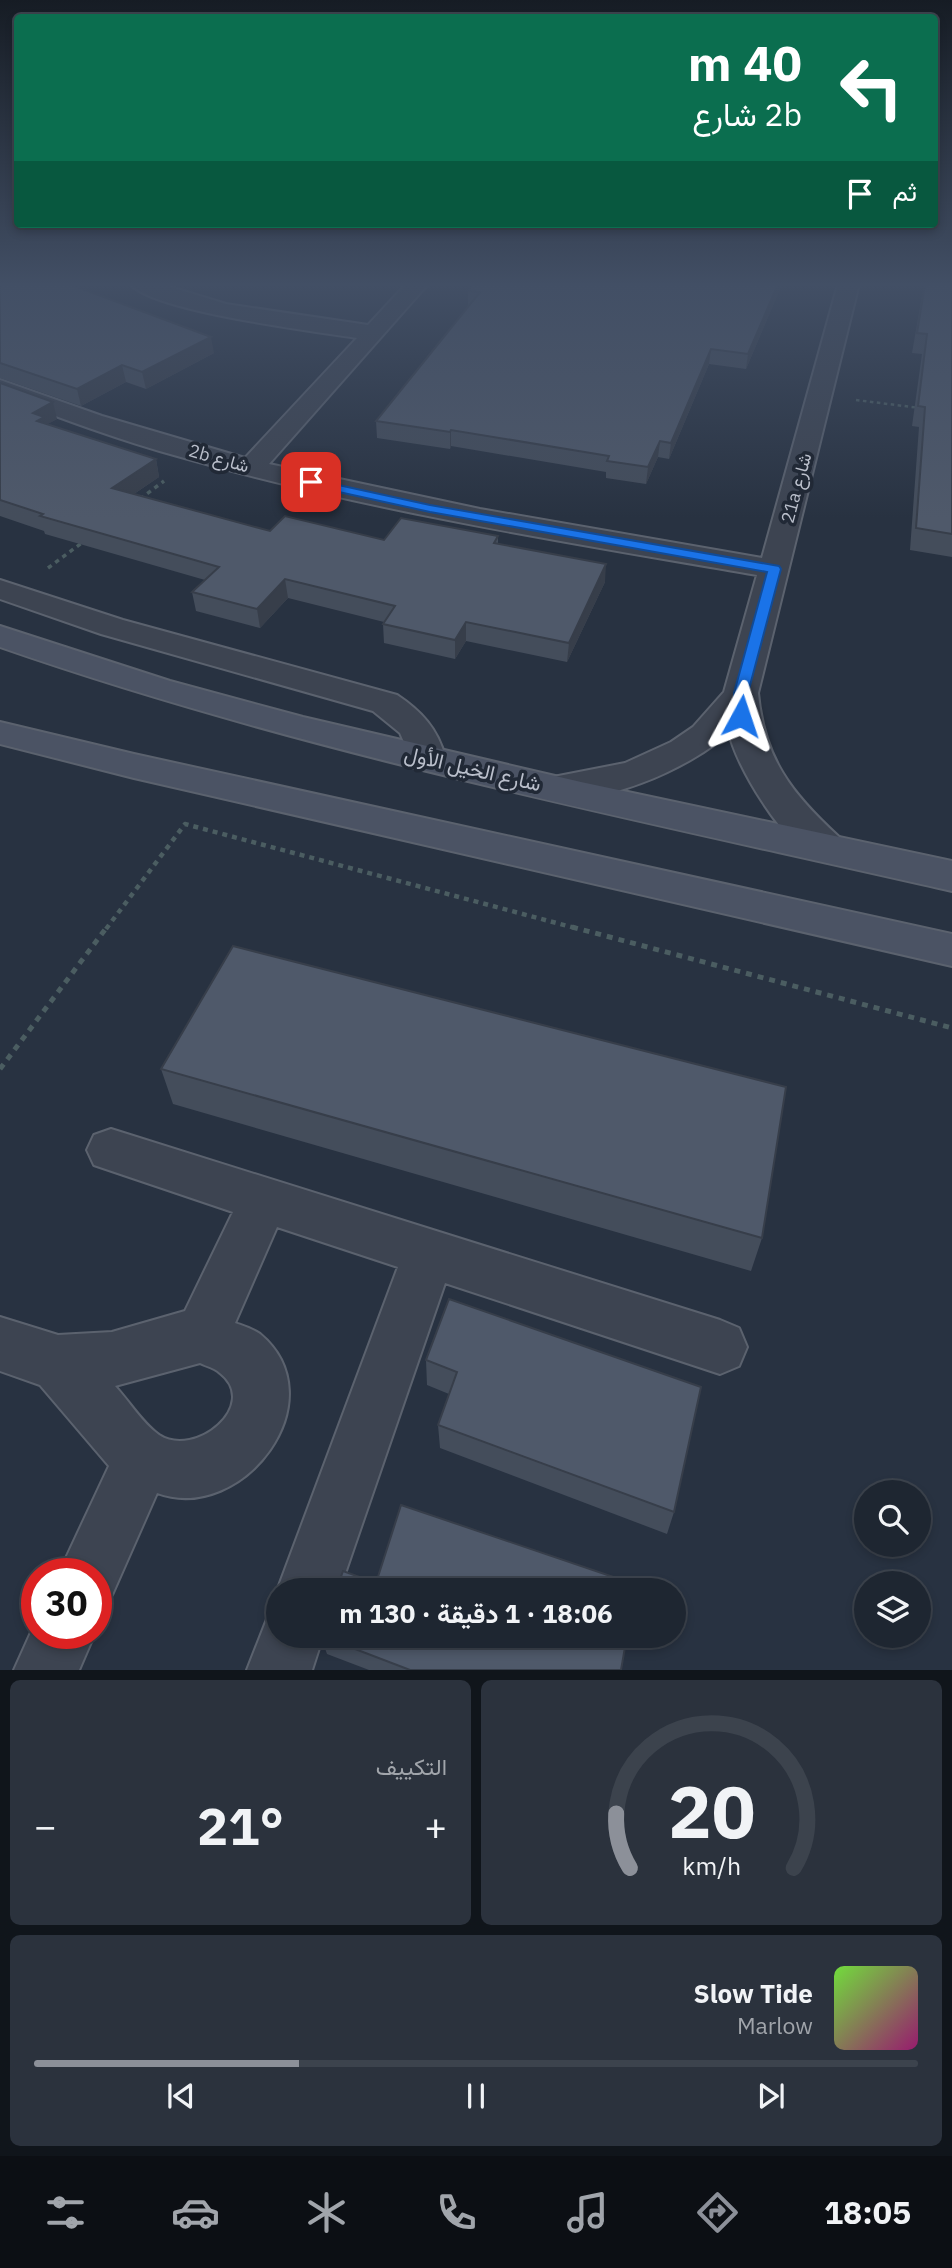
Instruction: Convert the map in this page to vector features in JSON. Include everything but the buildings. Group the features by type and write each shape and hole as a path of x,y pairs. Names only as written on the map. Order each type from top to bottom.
{"main road":[{"name":"شارع الخيل الأول","path":"0,636 209,704 556,788 952,876"},
{"path":"0,733 148,769 952,950"}],"street":[{"path":"252,467 347,362"},
{"name":"21a شارع","path":"825,848 797,821 758,768 747,742 741,716 741,693 829,362"},
{"name":"2b شارع","path":"0,387 81,417 201,453 430,509 774,569"},
{"path":"7,591 112,627 385,703 402,713 415,727 424,742 426,757"},
{"name":"21a شارع","path":"556,788 594,784 661,764 689,749 712,732 729,713 741,693"},
{"path":"111,1150 720,1348"},
{"path":"202,1336 264,1200"},
{"path":"313,1578 429,1254"},
{"path":"0,1344 58,1363 112,1359 202,1336 227,1343 244,1356 256,1372 262,1392 260,1415 250,1437 230,1454 208,1465 186,1470 162,1468 143,1458 58,1363"},
{"path":"97,1558 143,1458"},
{"path":"279,1670 287,1648"},
{"path":"46,1670 56,1649"}],"path":[{"path":"820,395 926,409"},
{"path":"135,503 201,453"},
{"path":"7,591 91,536"},
{"path":"0,1069 185,824 952,1028"}],"route":[{"path":"311,482 430,509 774,569 741,693 741,716"}]}
